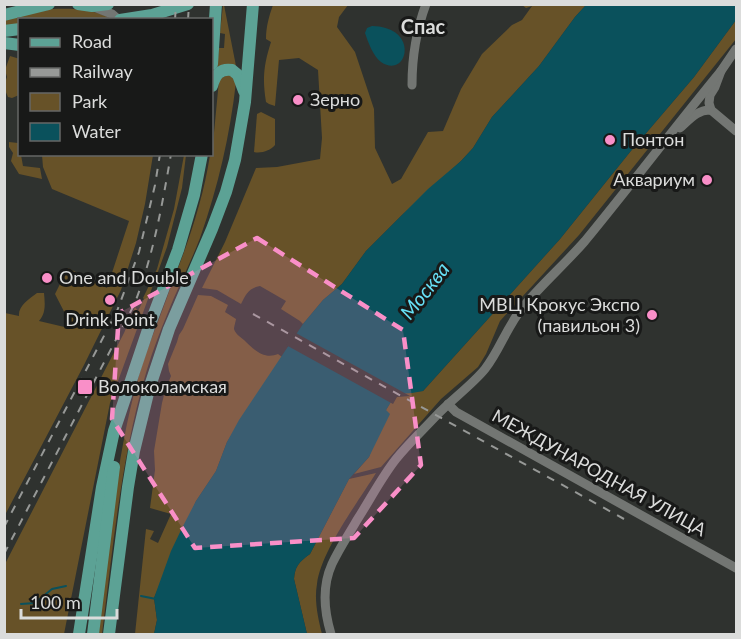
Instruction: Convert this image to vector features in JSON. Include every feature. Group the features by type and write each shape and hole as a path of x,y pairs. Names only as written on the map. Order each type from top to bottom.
{"main road":[{"path":"4,15 49,4"},
{"path":"78,4 92,6 108,4"},
{"path":"132,18 152,15 188,4"},
{"path":"213,49 216,4"},
{"path":"109,634 128,487 149,389 169,329 226,192 239,141 245,102 253,4"},
{"path":"251,38 261,4"},
{"path":"213,84 220,71 232,70 242,83 245,102"},
{"path":"79,634 102,487 114,431 145,338 182,240 202,156"},
{"path":"93,634 114,461 130,383"},
{"path":"117,634 121,578 119,559"}],"street":[{"path":"412,85 414,45 426,4"},
{"path":"92,6 117,18"},
{"path":"331,634 325,600 326,581 332,564 377,487 397,458 484,369 494,355 510,323 523,306 585,241 735,52"},
{"path":"711,110 709,98 721,71"},
{"path":"662,143 702,110 711,110 736,131"},
{"name":"МЕЖДУНАРОДНАЯ УЛИЦА","path":"448,404 456,412 736,568"}],"highlighted area":[{"path":"257,238 403,330 421,465 354,538 195,548 112,419 119,313"}],"green space":[{"path":"223,5 236,66 225,64 217,67 219,48 224,48 225,34 220,33"},
{"path":"273,5 348,5 339,17 337,27 355,52 374,109 375,148 392,184 401,179 428,132 443,131 461,89 482,54 512,25 522,20 532,6 526,8 522,5 586,5 539,66 492,117 473,148 366,251 342,284 323,300 303,324 281,309 286,301 260,286 248,292 241,304 217,290 202,288 225,242 256,168 277,167 320,159 322,138 318,70 299,58 279,60 275,106 266,102 264,71 271,42 266,39 266,35"},
{"path":"52,9 83,10 110,18 18,18 18,24 5,26 5,19"},
{"path":"736,20 736,39 579,235 500,321 478,367 441,399 381,467 354,474 369,457 386,410 396,393 423,391 560,239 694,77"},
{"path":"10,56 18,58 18,95 12,98 8,97 5,90 7,77 5,70"},
{"path":"230,74 236,82 222,161 200,238 155,346 137,405 124,470 102,634 98,634 114,504 131,407 139,375 194,223 210,156 213,156 221,78"},
{"path":"261,112 275,119 275,145 266,151 254,152 257,114"},
{"path":"9,142 18,143 18,156 21,156 23,166 40,168 42,179 19,174 11,161 13,153"},
{"path":"42,156 153,156 136,243 121,290 5,515 5,313 19,316 20,309 28,300 37,293 44,293 44,312 39,321 73,329 55,294 68,268 107,288 129,221 52,189 43,167"},
{"path":"184,156 186,156 182,188 167,247 110,403 64,634 5,634 5,564 124,333 135,307 138,311 144,299 157,269 174,209"},
{"path":"198,295 211,296 228,305 225,312 236,319 235,332 255,350 263,355 278,354 282,357 227,442 216,471 196,501 154,598 157,620 154,634 135,634 146,529 154,531 150,539 158,543 171,514 150,508 155,470 154,451 162,403 171,376 168,364"},
{"path":"376,473 341,527 320,571 316,596 322,634 307,634 294,579 295,571 300,562 310,554 349,479"}],"water":[{"name":"Москва","path":"586,5 736,5 736,20 694,77 560,239 423,391 396,394 386,410 390,414 369,457 349,479 310,554 300,562 295,571 294,579 307,634 154,634 157,620 154,598 182,528 196,501 216,471 227,442 239,420 303,324 323,300 342,284 366,251 473,148 492,117 539,66"},
{"path":"372,26 388,29 398,35 405,51 397,64 390,66 381,62 376,56 365,33 367,28"}],"pier":[{"path":"294,332 410,396 397,397 393,404 286,345"}],"waterway":[{"path":"21,604 35,603 52,589 66,586"},
{"path":"141,596 156,599"}],"railway":[{"path":"175,18 176,4"},
{"path":"188,18 189,4"},
{"path":"4,527 117,311 139,252 160,156"},
{"path":"4,554 134,305 152,250 171,156"},
{"path":"253,314 624,519"}],"place":[{"name":"Зерно","path":"298,100"},
{"name":"Понтон","path":"610,140"},
{"name":"Аквариум","path":"707,180"},
{"name":"One and Double","path":"47,278"},
{"name":"Drink Point","path":"110,300"},
{"name":"МВЦ Крокус Экспо (павильон 3)","path":"652,315"},
{"name":"Волоколамская","path":"85,387"}],"district":[{"name":"Спас","path":"423,27"}]}
